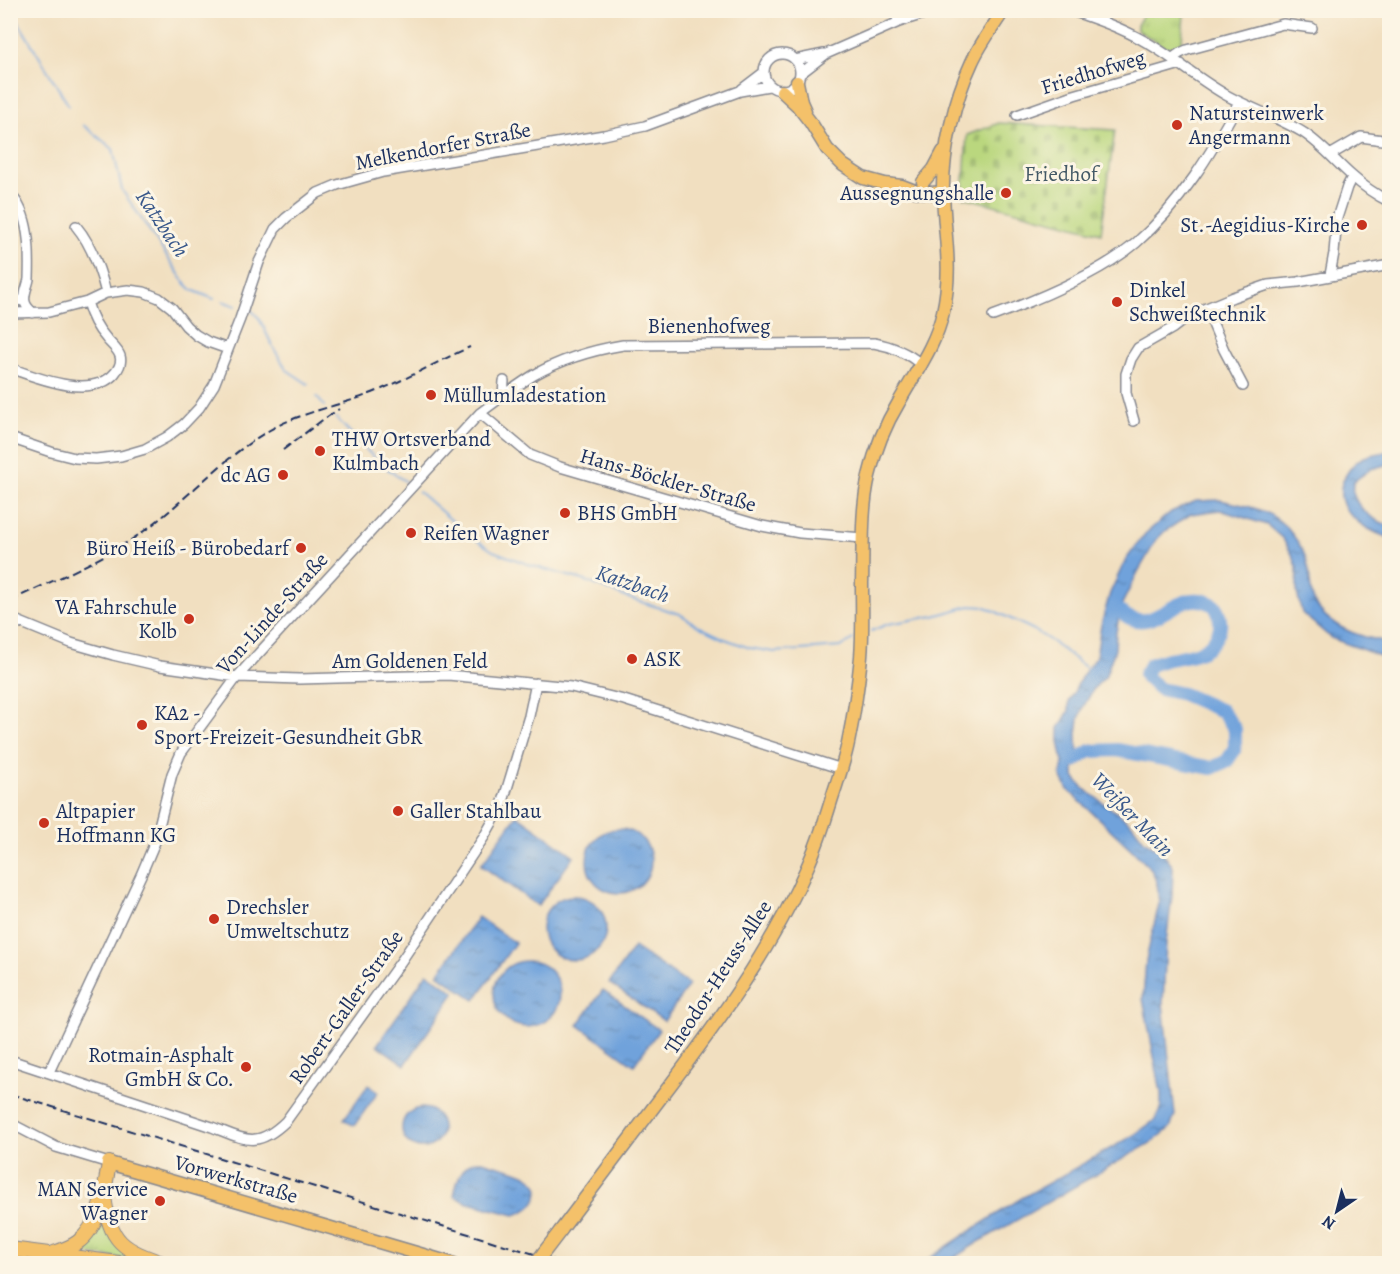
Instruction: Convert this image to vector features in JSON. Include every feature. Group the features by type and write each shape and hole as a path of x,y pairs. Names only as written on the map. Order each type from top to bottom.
{"highway":[{"path":"51,1254 85,1237 91,1228 104,1195 109,1163"},
{"path":"104,1195 110,1227 123,1245 165,1263"},
{"path":"10,1249 126,1263"},
{"path":"10,1263 16,1263"}],"main road":[{"path":"923,182 934,169 947,142 961,87 973,60 1004,10"},
{"path":"799,78 801,102 811,123 827,149 843,165 862,178 885,184 923,192 943,188"},
{"path":"782,91 811,123"},
{"name":"Theodor-Heuss-Allee","path":"535,1263 700,1047 745,980 774,934 806,870 823,828 848,744 861,654 863,538 868,478 878,445 897,405 932,344 943,316 947,294 948,255 943,188 947,142"},
{"path":"902,186 923,182 943,188"},
{"name":"Vorwerkstraße","path":"109,1163 454,1263"}],"street":[{"path":"894,10 899,22"},
{"path":"795,60 826,54 899,22 936,10"},
{"path":"1070,10 1130,33 1239,102 1305,134 1352,177 1389,202"},
{"name":"Friedhofweg","path":"1017,115 1177,61 1180,53 1187,50 1283,24 1312,28"},
{"path":"799,78 800,69 795,60 785,54 774,55 766,62 763,73 766,82 769,86 782,91 791,88 826,54"},
{"name":"Melkendorfer Straße","path":"740,91 763,73"},
{"name":"Melkendorfer Straße","path":"10,438 75,458 96,459 121,456 145,449 184,424 199,408 214,385 259,262 275,229 318,193 383,172 645,126 740,91 769,86"},
{"path":"993,316 1059,289 1135,244 1173,204 1239,102"},
{"path":"1330,155 1361,137 1389,141"},
{"path":"1330,275 1337,218 1352,177"},
{"path":"10,194 16,199 22,211 28,233 29,281 24,301 33,313"},
{"path":"76,226 94,254 106,293"},
{"path":"1134,421 1126,393 1126,374 1131,359 1138,348 1191,315 1268,285 1298,282 1389,265"},
{"path":"10,313 49,312 87,302 106,293 128,290 144,292 159,298 172,308 196,335 228,349"},
{"path":"10,299 24,301"},
{"path":"10,368 62,385 86,386 110,378 120,365 120,356 97,327 91,317 87,302"},
{"path":"1206,308 1243,386"},
{"name":"Bienenhofweg","path":"503,396 535,374 567,360 598,349 623,345 874,343 915,359 922,365"},
{"path":"503,396 504,381"},
{"name":"Von-Linde-Straße","path":"49,1072 141,875 154,842 172,774 181,753 237,677 480,413 503,396"},
{"name":"Hans-Böckler-Straße","path":"480,413 530,455 560,467 762,526 800,533 863,538"},
{"name":"Am Goldenen Feld","path":"10,618 71,643 113,655 160,666 237,677 299,680 448,675 571,687 624,700 842,769"},
{"name":"Robert-Galler-Straße","path":"10,1060 245,1140 262,1139 275,1132 286,1121 402,960 484,837 505,794 529,716 536,683"},
{"name":"Vorwerkstraße","path":"10,1123 56,1147 109,1163"}],"green space":[{"path":"1145,11 1186,11 1184,13 1183,47 1173,52 1137,30 1137,25"},
{"name":"Friedhof","path":"999,123 1115,130 1101,233 963,197 967,135"},
{"path":"100,1217 139,1261 71,1252"}],"water":[{"path":"1389,451 1389,464 1371,469 1353,482 1353,491 1362,509 1378,521 1389,525 1389,538 1359,523 1351,515 1344,507 1341,487 1346,475 1359,460"},
{"path":"1220,500 1260,510 1285,526 1304,554 1312,595 1321,612 1329,620 1348,631 1389,642 1389,656 1380,656 1331,638 1302,613 1297,593 1297,567 1293,556 1283,539 1267,525 1220,510 1191,514 1157,539 1121,606 1115,649 1105,677 1094,688 1083,707 1077,734 1078,765 1074,769 1074,777 1083,788 1132,824 1144,840 1163,853 1173,867 1163,1003 1175,1115 1170,1128 1154,1141 946,1263 922,1263 1020,1199 1131,1137 1155,1120 1161,1110 1161,1093 1143,999 1146,960 1159,904 1157,883 1151,869 1068,790 1061,776 1063,762 1059,728 1069,711 1069,702 1082,676 1096,657 1101,625 1110,593 1125,561 1145,534 1171,512 1196,501"},
{"path":"517,815 574,856 538,906 481,865"},
{"path":"619,829 631,831 642,838 649,849 651,861 649,873 642,884 631,891 619,893 607,891 596,884 589,873 587,861 589,849 596,838 607,831"},
{"path":"574,896 597,905 606,928 597,951 574,960 551,951 542,928 551,905"},
{"path":"478,917 515,943 475,1000 438,974"},
{"path":"634,947 689,985 664,1021 609,983"},
{"path":"527,961 540,964 550,971 557,981 560,994 557,1007 550,1017 540,1024 527,1027 514,1024 504,1017 497,1007 494,994 497,981 504,971 514,964"},
{"path":"427,973 455,992 405,1065 377,1045"},
{"path":"603,990 659,1030 634,1065 578,1025"},
{"path":"368,1085 378,1092 354,1126 344,1119"},
{"path":"422,1108 430,1109 436,1114 441,1120 441,1136 436,1142 430,1147 422,1148 414,1147 408,1142 403,1136 402,1128 403,1120 408,1114 414,1109"},
{"path":"483,1161 518,1172 534,1181 538,1188 534,1204 515,1215 468,1203 454,1196 465,1167 474,1162"}],"waterway":[{"name":"Katzbach","path":"11,10 69,106"},
{"name":"Katzbach","path":"83,125 113,149 122,190 185,283 192,290 214,299"},
{"name":"Katzbach","path":"222,301 236,306"},
{"name":"Katzbach","path":"251,310 259,318 287,370 308,384"},
{"name":"Katzbach","path":"317,397 324,406"},
{"name":"Katzbach","path":"336,418 376,459 405,481"},
{"name":"Katzbach","path":"419,492 466,533 493,551 680,614 698,626 750,648 774,652 841,647 853,639"},
{"path":"1072,762 1090,751 1117,750 1212,768 1227,761 1235,749 1235,729 1222,711 1183,694 1160,689 1145,674 1150,665 1195,654 1207,648 1218,633 1220,624 1216,607 1200,600 1189,600 1160,615 1140,620 1128,617 1115,608"},
{"name":"Katzbach","path":"871,631 888,624 934,616 970,606 986,607 1034,630 1089,670"}],"railway":[{"path":"10,601 96,560 129,541 160,519 235,454 268,431 304,415 380,390 470,347"},
{"path":"283,450 339,409"},
{"path":"10,1094 567,1264"}],"place":[{"name":"Natursteinwerk Angermann","path":"1177,125"},
{"name":"Aussegnungshalle","path":"1006,193"},
{"name":"St.-Aegidius-Kirche","path":"1362,225"},
{"name":"Dinkel Schweißtechnik","path":"1117,302"},
{"name":"Müllumladestation","path":"431,395"},
{"name":"THW Ortsverband Kulmbach","path":"320,451"},
{"name":"dc AG","path":"283,475"},
{"name":"BHS GmbH","path":"565,513"},
{"name":"Reifen Wagner","path":"411,533"},
{"name":"Büro Heiß - Bürobedarf","path":"301,548"},
{"name":"VA Fahrschule Kolb","path":"189,619"},
{"name":"ASK","path":"632,659"},
{"name":"KA2 - Sport-Freizeit-Gesundheit GbR","path":"142,725"},
{"name":"Galler Stahlbau","path":"398,811"},
{"name":"Altpapier Hoffmann KG","path":"44,823"},
{"name":"Drechsler Umweltschutz","path":"214,919"},
{"name":"Rotmain-Asphalt GmbH & Co.","path":"246,1067"},
{"name":"MAN Service Wagner","path":"160,1201"}],"water label":[{"name":"Weißer Main","path":"1133,814"}]}
